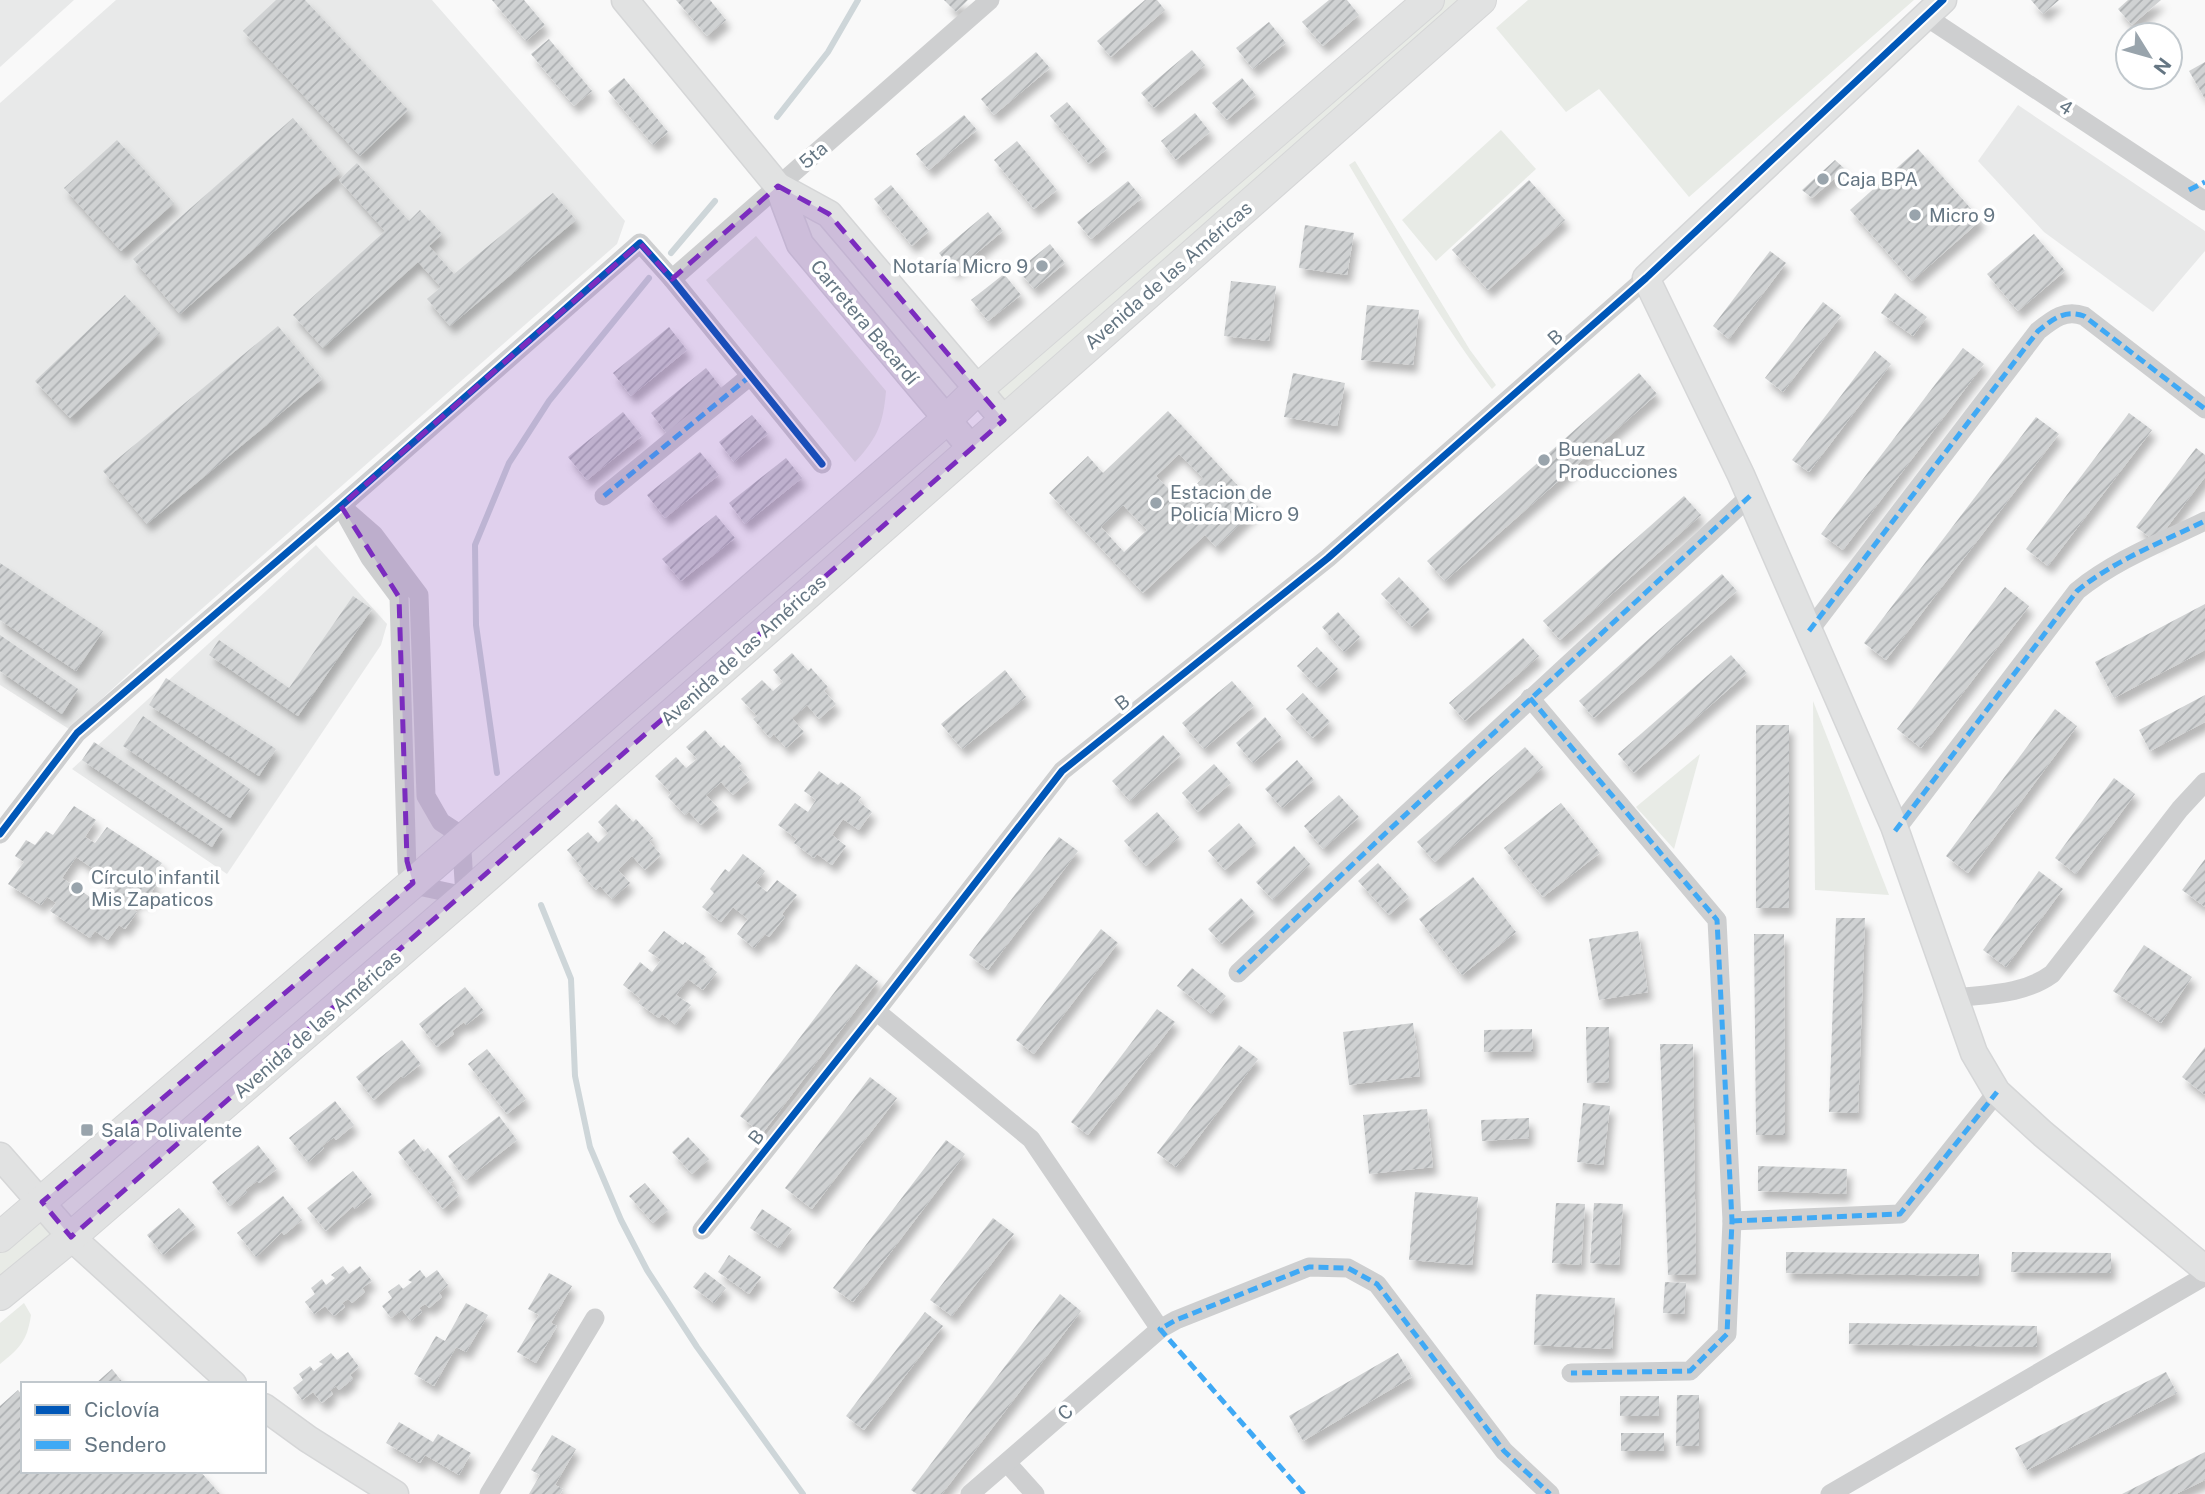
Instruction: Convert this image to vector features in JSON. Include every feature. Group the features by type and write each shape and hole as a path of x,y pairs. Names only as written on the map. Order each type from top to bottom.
{"main road":[{"name":"Avenida de las Américas","path":"0,1237 413,883 947,419 978,389 1429,0"},
{"name":"Avenida de las Américas","path":"0,1295 71,1237 465,896 1481,0"}],"street":[{"name":"Carretera Bacardí","path":"625,0 778,186 800,244 971,448"},
{"name":"5ta","path":"672,279 990,0"},
{"name":"4","path":"1934,8 2200,191"},
{"path":"1934,8 1646,278 1750,496 1895,831 1975,1053 1997,1092 2043,1134 2205,1269"},
{"name":"Carretera Bacardí","path":"778,186 828,214 1004,419"},
{"path":"2,827 77,733 640,243 822,464"},
{"name":"B","path":"702,1230 876,1011 1022,820 1073,760 1328,558 1646,278"},
{"path":"1809,631 2038,331 2057,317 2073,313 2084,316 2205,409"},
{"path":"604,496 749,377"},
{"path":"1238,974 1530,698 1750,496"},
{"path":"341,506 373,535 419,595 426,796 440,822 461,835 465,896 413,883 407,871 399,597 370,558 341,506"},
{"path":"1895,831 2077,590 2131,557 2205,521"},
{"path":"1530,698 1717,920 1732,1221 1727,1334 1690,1371 1571,1373"},
{"path":"1955,998 2018,991 2043,981 2052,974 2180,809 2205,782"},
{"path":"876,1011 1031,1139 1160,1329"},
{"path":"1732,1221 1900,1214 1997,1092"},
{"path":"0,1156 71,1237 231,1382"},
{"name":"C","path":"970,1494 1160,1329 1176,1320 1309,1267 1348,1268 1377,1284 1504,1451 1549,1494"},
{"path":"1830,1494 2205,1276"},
{"path":"489,1494 595,1318"},
{"path":"266,1408 308,1439 395,1494"},
{"path":"1007,1462 1035,1494"}],"highlighted area":[{"path":"778,186 829,214 1004,420 71,1237 42,1202 413,883 407,861 399,597 341,506 640,243 672,279"}],"shaded area":[{"path":"0,0 74,0 0,67"},
{"path":"116,0 432,0 625,221 617,244 147,657 69,729 0,685 0,103"},
{"path":"1443,0 1463,0 1006,401 996,390"},
{"path":"1528,0 1914,0 1689,197 1599,89 1566,112 1496,28"},
{"path":"2018,105 2205,231 2205,251 2153,312 2044,232 1978,161"},
{"path":"1501,130 1536,169 1436,261 1402,220"},
{"path":"1355,161 1470,350 1496,385 1492,389 1453,335 1400,251 1349,165"},
{"path":"803,214 822,227 960,389 948,400 811,236"},
{"path":"756,236 886,391 878,430 855,462 706,280"},
{"path":"945,437 954,448 473,873 471,849"},
{"path":"316,545 387,624 381,645 227,874 72,769"},
{"path":"406,594 412,598 419,798 448,837 416,865"},
{"path":"1813,701 1889,895 1815,890"},
{"path":"1700,754 1674,849 1636,807"},
{"path":"418,895 441,900 73,1219 60,1204"},
{"path":"41,1220 54,1235 0,1279 0,1253"},
{"path":"24,1303 31,1315 25,1338 0,1364 0,1323"}],"building":[{"path":"276,0 305,0 408,110 360,156 243,31"},
{"path":"492,0 524,0 545,25 526,41"},
{"path":"676,0 710,0 726,20 707,36"},
{"path":"944,0 968,0 956,12"},
{"path":"1145,0 1157,0 1165,10 1111,57 1097,41"},
{"path":"1329,0 1347,0 1359,15 1323,46 1302,22"},
{"path":"2031,0 2059,0 2043,14"},
{"path":"2128,0 2161,0 2137,21 2128,21 2118,9"},
{"path":"1269,22 1286,43 1253,69 1236,48"},
{"path":"549,39 592,91 574,106 531,54"},
{"path":"1192,50 1205,65 1154,108 1141,93"},
{"path":"1036,52 1050,68 994,115 981,99"},
{"path":"2205,62 2205,99 2189,71"},
{"path":"624,78 668,132 653,145 608,91"},
{"path":"1242,78 1256,95 1227,120 1212,103"},
{"path":"1067,102 1107,149 1089,164 1050,116"},
{"path":"1195,113 1210,132 1176,160 1161,141"},
{"path":"964,115 977,130 929,170 916,154"},
{"path":"293,118 340,173 180,314 133,259"},
{"path":"117,140 174,203 121,251 64,188"},
{"path":"1017,141 1057,190 1034,209 994,160"},
{"name":"Micro 9","path":"1918,149 1981,220 1912,281 1850,210"},
{"name":"Caja BPA","path":"1835,160 1845,169 1812,198 1802,190"},
{"path":"357,163 409,221 420,210 442,234 429,246 454,274 553,193 576,220 450,326 427,299 441,287 418,262 323,348 293,315 385,231 339,180"},
{"path":"1529,180 1565,220 1488,290 1452,250"},
{"path":"1128,181 1142,198 1091,239 1077,222"},
{"path":"891,185 929,231 912,246 874,199"},
{"path":"988,212 1003,231 954,272 939,253"},
{"path":"1305,225 1354,233 1347,275 1299,268"},
{"path":"2034,234 2065,271 2018,311 1987,274"},
{"name":"Notaría Micro 9","path":"1050,244 1065,263 1034,289 1018,270"},
{"path":"1770,251 1786,263 1729,339 1713,326"},
{"path":"1004,274 1021,295 988,321 971,300"},
{"path":"1231,281 1276,286 1269,341 1224,336"},
{"path":"1895,293 1927,317 1913,336 1881,313"},
{"path":"125,295 160,333 70,418 35,381"},
{"path":"1823,302 1841,316 1783,392 1765,378"},
{"path":"1367,305 1419,310 1413,365 1361,360"},
{"path":"278,326 322,379 147,524 103,471"},
{"path":"669,327 687,350 631,396 613,373"},
{"path":"1963,348 1984,364 1843,550 1821,534"},
{"path":"1875,351 1891,364 1809,472 1792,460"},
{"path":"706,368 723,390 668,435 651,413"},
{"path":"1293,373 1345,383 1337,426 1284,417"},
{"path":"1639,373 1657,394 1445,581 1427,561"},
{"name":"Estacion de Policía Micro 9","path":"1168,411 1258,507 1216,547 1205,535 1143,593 1049,493 1088,456 1103,473","holes":["1179,454 1203,478 1180,500 1156,476","1123,505 1147,530 1124,552 1101,527"]},
{"path":"623,412 642,436 587,480 568,457"},
{"path":"2129,413 2152,430 2048,566 2026,549"},
{"path":"752,415 768,434 734,462 719,442"},
{"path":"2036,417 2059,434 1886,660 1864,643"},
{"path":"2196,448 2205,455 2205,477 2156,542 2136,527"},
{"path":"700,452 719,475 665,518 647,495"},
{"path":"786,458 802,478 745,524 729,503"},
{"path":"1684,496 1701,515 1560,640 1543,621"},
{"path":"716,515 735,538 681,581 662,559"},
{"path":"0,563 103,631 76,671 0,620"},
{"path":"1722,574 1737,591 1594,718 1579,701"},
{"path":"1399,577 1430,610 1412,627 1381,594"},
{"path":"2005,587 2029,606 1921,748 1897,729"},
{"path":"353,596 372,609 298,716 209,655 219,640 289,688"},
{"path":"2205,604 2205,650 2114,698 2095,662"},
{"path":"1338,612 1360,637 1344,652 1322,627"},
{"path":"0,635 78,689 62,714 0,671"},
{"path":"1523,638 1539,656 1465,721 1449,703"},
{"path":"1317,647 1338,669 1318,688 1297,666"},
{"path":"792,653 808,671 811,668 828,687 824,691 836,704 819,719 807,705 792,718 804,732 786,748 774,734 770,738 753,719 757,716 741,699 762,680 773,691 783,682 773,670"},
{"path":"1731,655 1747,673 1634,773 1618,754"},
{"path":"1005,670 1026,697 962,749 941,724"},
{"path":"166,678 276,749 259,776 149,705"},
{"path":"1232,681 1254,706 1204,749 1182,723"},
{"path":"1303,693 1330,722 1313,738 1286,709"},
{"path":"2205,695 2205,722 2150,751 2139,730"},
{"path":"2055,709 2077,726 1968,873 1946,856"},
{"path":"143,716 250,789 230,818 123,746"},
{"path":"1265,717 1282,738 1253,763 1236,743"},
{"path":"1756,725 1789,725 1789,908 1756,908"},
{"path":"705,730 721,748 724,745 742,764 738,767 750,780 733,795 721,782 706,795 719,809 701,825 689,812 685,815 668,797 671,793 655,776 676,757 686,768 697,759 686,747"},
{"path":"1163,735 1181,755 1130,801 1112,781"},
{"path":"94,742 223,829 212,847 82,760"},
{"path":"1525,747 1543,767 1435,862 1417,842"},
{"path":"1297,760 1314,780 1282,808 1265,789"},
{"path":"1214,764 1231,783 1198,812 1182,793"},
{"path":"819,771 838,785 841,782 861,797 858,801 872,812 859,830 843,819 832,835 846,846 832,865 817,854 814,858 794,843 797,839 778,825 795,803 808,812 816,800 804,791"},
{"path":"2114,778 2135,794 2076,874 2055,858"},
{"path":"1339,795 1359,817 1323,849 1304,826"},
{"path":"1561,803 1600,853 1543,897 1504,848"},
{"path":"616,804 633,822 636,819 653,838 649,841 661,855 645,870 632,856 618,870 630,883 612,899 600,886 596,890 579,871 582,868 567,850 588,832 598,843 608,833 598,822"},
{"path":"74,806 96,820 85,837 95,843 107,827 162,863 150,880 156,885 146,901 139,897 131,908 137,912 125,929 119,925 108,940 95,931 90,938 50,911 56,903 47,897 41,905 8,884 24,862 15,856 26,840 35,845 46,831 53,835","holes":["76,857 110,880 96,901 62,878"]},
{"path":"1157,812 1179,837 1146,866 1124,841"},
{"path":"1239,823 1256,843 1225,870 1208,851"},
{"path":"1059,837 1078,851 988,970 969,955"},
{"path":"1294,846 1310,864 1273,900 1256,882"},
{"path":"743,854 765,871 756,883 767,892 777,880 797,895 782,914 785,917 769,937 765,934 754,948 737,934 748,919 733,907 721,922 702,907 714,893 710,889 725,869 729,872"},
{"path":"2205,859 2205,907 2182,890"},
{"path":"1378,863 1409,897 1389,915 1358,881"},
{"path":"2039,871 2063,889 2006,967 1983,950"},
{"path":"1473,877 1516,932 1462,975 1419,919"},
{"path":"1241,898 1255,913 1222,944 1208,929"},
{"path":"1836,918 1865,918 1858,1113 1829,1112"},
{"path":"1101,929 1118,943 1034,1054 1016,1040"},
{"path":"664,931 706,957 703,961 717,972 703,990 688,979 676,995 691,1005 676,1025 662,1014 659,1018 638,1003 641,999 623,985 640,962 652,972 661,960 648,951"},
{"path":"1638,931 1648,992 1599,1000 1589,939"},
{"path":"1754,934 1784,934 1785,1135 1756,1135"},
{"path":"2144,945 2192,977 2161,1023 2113,991"},
{"path":"856,964 878,981 762,1134 740,1116"},
{"path":"1192,968 1226,996 1212,1014 1177,986"},
{"path":"465,987 484,1011 466,1025 464,1022 452,1031 454,1034 437,1047 419,1024"},
{"path":"1157,1009 1175,1022 1088,1135 1071,1122"},
{"path":"1413,1023 1420,1076 1349,1085 1343,1032"},
{"path":"1586,1027 1609,1027 1609,1082 1587,1083"},
{"path":"1532,1029 1533,1051 1484,1052 1484,1030"},
{"path":"402,1040 421,1064 403,1078 401,1076 374,1100 356,1077"},
{"path":"1660,1044 1693,1044 1696,1274 1668,1275"},
{"path":"1239,1045 1258,1059 1176,1167 1157,1153"},
{"path":"2205,1047 2205,1095 2182,1077"},
{"path":"487,1049 526,1099 507,1114 468,1064"},
{"path":"870,1077 897,1098 812,1209 785,1188"},
{"path":"335,1101 354,1125 336,1140 334,1137 322,1146 324,1148 308,1162 289,1138"},
{"path":"1583,1103 1610,1106 1603,1165 1577,1162"},
{"path":"1427,1109 1433,1167 1369,1174 1363,1115"},
{"path":"499,1116 517,1140 466,1180 448,1156"},
{"path":"1529,1118 1529,1138 1482,1141 1481,1120"},
{"path":"688,1137 709,1159 692,1174 672,1152"},
{"path":"414,1139 424,1152 428,1148 454,1181 450,1183 459,1195 443,1209 398,1152"},
{"path":"946,1140 965,1154 853,1302 833,1288"},
{"path":"258,1145 277,1169 245,1190 247,1192 230,1206 212,1182"},
{"path":"1758,1166 1847,1169 1846,1194 1758,1191"},
{"path":"353,1171 372,1195 355,1209 353,1206 326,1231 307,1208"},
{"path":"645,1183 668,1210 653,1223 629,1196"},
{"path":"1415,1192 1478,1197 1472,1265 1409,1260"},
{"path":"283,1196 302,1220 284,1235 282,1232 256,1257 237,1233"},
{"path":"1556,1203 1585,1204 1581,1265 1552,1263"},
{"path":"1594,1203 1623,1204 1619,1265 1590,1263"},
{"path":"179,1208 196,1227 163,1255 147,1235"},
{"path":"762,1209 792,1229 779,1248 750,1228"},
{"path":"993,1218 1014,1234 952,1316 930,1300"},
{"path":"1786,1252 1979,1254 1979,1276 1786,1273"},
{"path":"2012,1252 2111,1253 2111,1273 2011,1272"},
{"path":"729,1255 761,1277 749,1294 718,1272"},
{"path":"343,1266 349,1274 360,1266 372,1281 362,1288 365,1292 352,1303 348,1299 342,1303 345,1307 334,1316 325,1306 314,1314 305,1302 315,1294 311,1288 322,1279 326,1285 335,1278 331,1275"},
{"path":"420,1270 426,1278 437,1270 448,1285 439,1293 442,1297 429,1308 425,1304 419,1308 422,1312 411,1321 402,1310 391,1318 382,1306 392,1298 388,1292 399,1284 403,1289 412,1282 408,1280"},
{"path":"705,1272 726,1288 714,1303 693,1287"},
{"path":"549,1273 572,1286 551,1323 557,1326 536,1363 517,1352 539,1315 528,1309"},
{"path":"1665,1282 1686,1283 1684,1314 1663,1313"},
{"path":"1060,1294 1081,1311 942,1494 917,1494 911,1490"},
{"path":"1536,1294 1615,1298 1612,1349 1534,1345"},
{"path":"466,1303 488,1315 466,1352 456,1347 434,1386 414,1374 436,1336 445,1341"},
{"path":"925,1312 943,1326 864,1430 846,1416"},
{"path":"1849,1323 2037,1326 2037,1347 1849,1344"},
{"path":"348,1352 359,1367 350,1375 353,1379 339,1390 336,1386 330,1390 333,1394 322,1403 313,1392 302,1400 293,1388 303,1380 299,1374 310,1366 314,1371 323,1364 319,1362 331,1353 337,1360"},
{"path":"1398,1353 1412,1377 1303,1441 1289,1416"},
{"path":"112,1369 122,1382 97,1382"},
{"path":"2166,1372 2177,1393 2027,1470 2015,1448"},
{"path":"18,1390 21,1394 21,1473 202,1473 220,1494 0,1494 0,1406"},
{"path":"1677,1395 1699,1395 1699,1446 1676,1446"},
{"path":"1620,1396 1659,1396 1659,1416 1620,1416"},
{"path":"399,1422 433,1442 438,1434 471,1453 459,1475 425,1455 420,1463 386,1443"},
{"path":"1621,1433 1664,1433 1664,1451 1621,1451"},
{"path":"552,1435 576,1449 555,1485 563,1489 560,1494 529,1494 540,1475 531,1470"},
{"path":"2205,1452 2205,1480 2176,1494 2122,1494"}],"waterway":[{"path":"777,117 828,52 858,0"},
{"path":"671,253 715,201"},
{"path":"497,773 476,625 475,545 509,463 549,401 649,278"},
{"path":"541,905 571,979 575,1076 590,1147 621,1220 647,1270 697,1347 803,1494"}],"marked path":[{"path":"2189,190 2205,182"},
{"path":"1809,631 2038,331 2054,319 2071,314 2084,316 2205,409"},
{"path":"604,496 749,377"},
{"path":"1238,973 1750,496"},
{"path":"1895,831 2077,591 2123,561 2205,521"},
{"path":"1530,698 1717,920 1732,1221 1727,1334 1690,1371 1571,1373"},
{"path":"1732,1221 1900,1214 1997,1092"},
{"path":"1304,1494 1160,1329 1176,1320 1309,1267 1348,1268 1377,1284 1504,1451 1550,1494"}],"cycle path":[{"path":"702,1230 1062,771 1328,558 1646,278 1943,0"},
{"path":"0,834 77,733 640,243 822,464"}],"place":[{"name":"Caja BPA","path":"1823,179"},
{"name":"Micro 9","path":"1915,215"},
{"name":"Notaría Micro 9","path":"1042,266"},
{"name":"BuenaLuz Producciones","path":"1544,460"},
{"name":"Estacion de Policía Micro 9","path":"1156,503"},
{"name":"Círculo infantil Mis Zapaticos","path":"77,888"},
{"name":"Sala Polivalente","path":"87,1130"}]}
